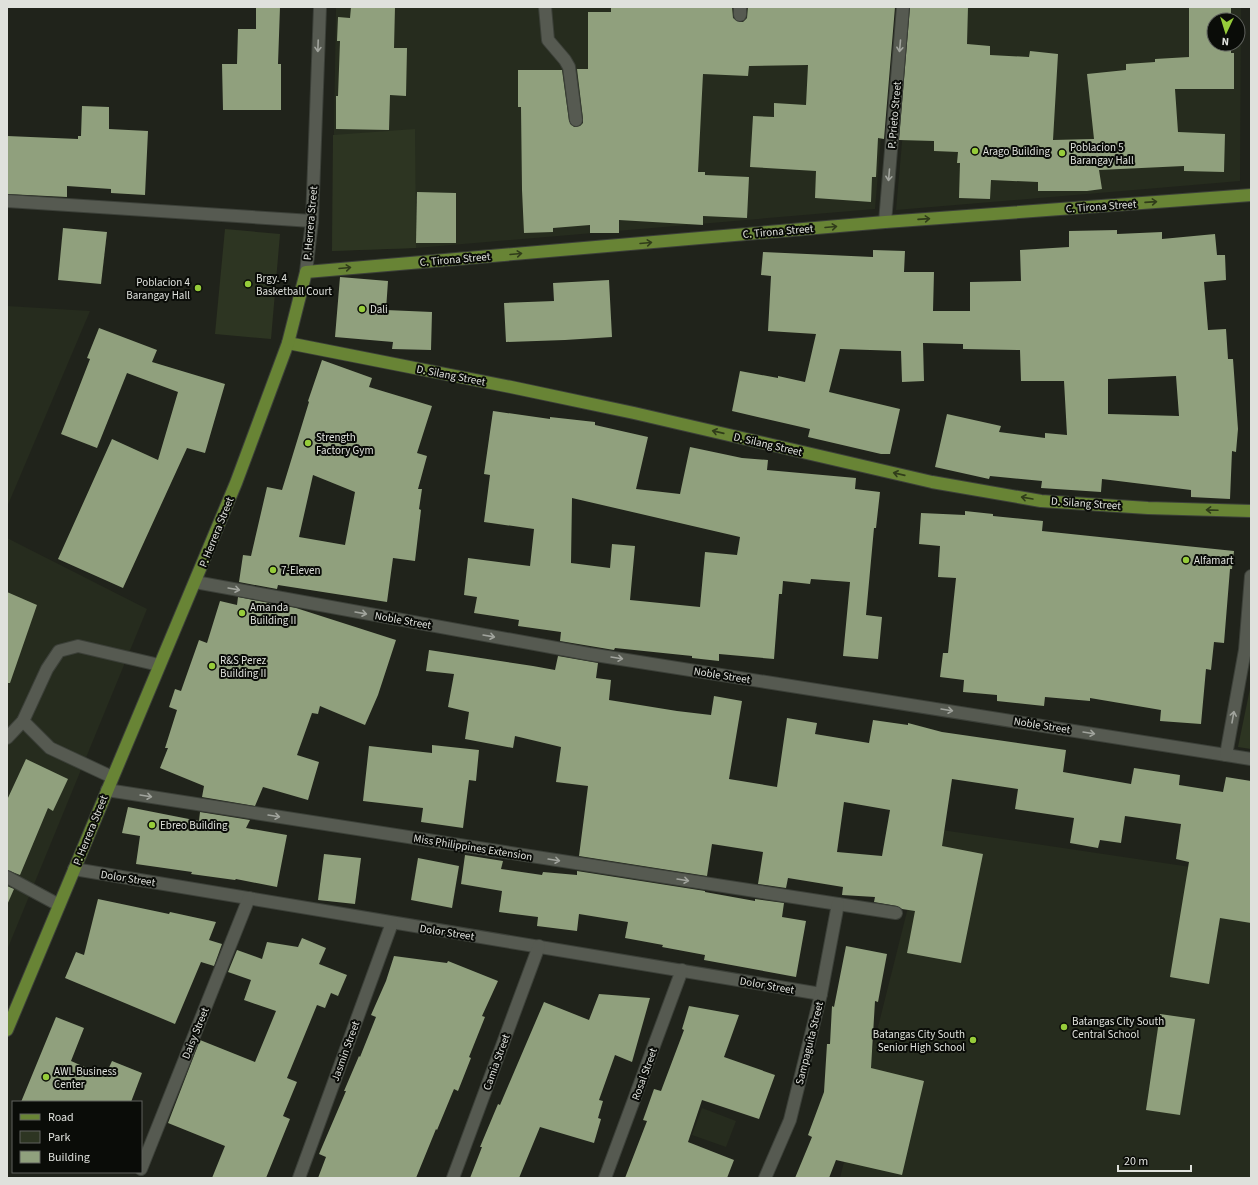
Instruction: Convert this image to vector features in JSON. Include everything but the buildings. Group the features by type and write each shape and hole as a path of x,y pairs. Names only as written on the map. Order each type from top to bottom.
{"main road":[{"name":"C. Tirona Street","path":"306,272 885,222 1251,195"},
{"name":"P. Herrera Street","path":"7,1030 236,482 288,344 306,272"},
{"name":"D. Silang Street","path":"288,344 511,387 634,413 932,482 1041,500 1148,508 1251,511"}],"street":[{"name":"P. Herrera Street","path":"306,272 312,221 320,7"},
{"path":"545,7 548,40 569,67 576,120"},
{"name":"P. Prieto Street","path":"885,222 903,7"},
{"path":"7,201 312,221"},
{"path":"1226,755 1245,650 1251,576"},
{"name":"Noble Street","path":"195,582 589,654 1251,759"},
{"path":"7,738 23,721 47,669 59,651 78,646 159,665"},
{"path":"23,721 50,748 112,777"},
{"name":"Miss Philippines Extension","path":"107,790 896,912"},
{"name":"Dolor Street","path":"74,869 820,994"},
{"path":"7,876 59,905"},
{"name":"Daisy Street","path":"142,1166 249,898"},
{"name":"Sampaguita Street","path":"764,1178 790,1120 820,994 838,904"},
{"name":"Jasmin Street","path":"299,1178 392,923"},
{"name":"Camia Street","path":"452,1178 539,946"},
{"name":"Rosal Street","path":"606,1178 682,970"}],"shaded area":[{"path":"336,7 892,7 875,209 416,248 332,251"},
{"path":"914,7 1241,7 1241,12 1206,12 1206,52 1241,52 1240,181 896,210"},
{"path":"7,306 90,311 7,507"},
{"path":"7,538 147,609 7,950"},
{"name":"Batangas City South Central School","path":"928,828 1251,876 1251,1178 840,1178"},
{"path":"702,1108 736,1121 726,1147 692,1135"}],"green space":[{"path":"415,129 416,248 332,251 333,135"},
{"name":"Brgy. 4 Basketball Court","path":"225,229 280,234 271,339 215,334"},
{"path":"1251,684 1251,749 1238,747"}],"place":[{"name":"Arago Building","path":"975,151"},
{"name":"Poblacion 5 Barangay Hall","path":"1062,153"},
{"name":"Brgy. 4 Basketball Court","path":"248,284"},
{"name":"Poblacion 4 Barangay Hall","path":"198,288"},
{"name":"Dali","path":"362,309"},
{"name":"Strength Factory Gym","path":"308,443"},
{"name":"Alfamart","path":"1186,560"},
{"name":"7-Eleven","path":"273,570"},
{"name":"Amanda Building II","path":"242,613"},
{"name":"R&S Perez Building II","path":"212,666"},
{"name":"Ebreo Building","path":"152,825"},
{"name":"Batangas City South Central School","path":"1064,1027"},
{"name":"Batangas City South Senior High School","path":"973,1040"},
{"name":"AWL Business Center","path":"46,1077"}]}
